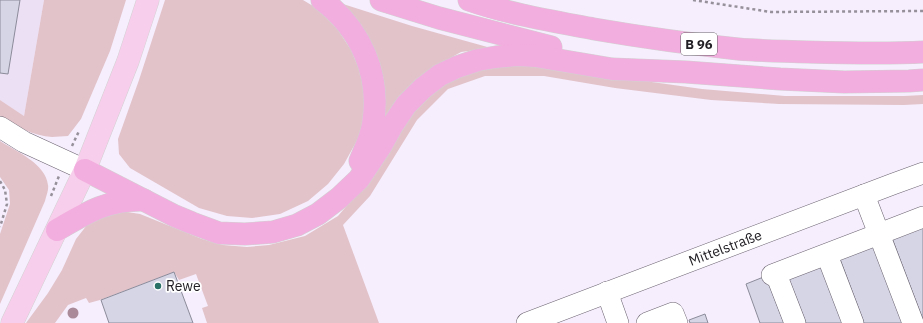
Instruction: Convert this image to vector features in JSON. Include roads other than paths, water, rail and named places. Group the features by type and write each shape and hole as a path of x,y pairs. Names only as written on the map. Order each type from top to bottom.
{"highway":[{"path":"318,214 339,194 358,165 368,144 373,124 375,106 374,84 360,45 350,27 322,0"},
{"name":"B 96","path":"381,0 439,18 581,55 686,72 772,79 844,82 923,80"},
{"name":"B 96","path":"470,0 507,11 571,25 624,34 738,49 843,53 923,52"},
{"path":"85,170 192,223 219,233 245,234 273,232 297,225 318,214 339,198 359,179 406,104 440,75 457,67 478,60 517,55 535,56 612,69 686,72"},
{"path":"57,230 83,214 95,209 119,201 130,199 144,200"}],"main road":[{"path":"12,323 85,170 128,61 148,0"}],"street":[{"path":"0,127 24,142 85,170"},
{"name":"Mittelstraße","path":"527,323 923,173"},
{"path":"864,195 913,323"},
{"path":"794,323 774,274 923,217"},
{"path":"827,255 853,323"},
{"path":"607,292 618,323"},
{"path":"647,323 673,313 677,323"}],"place":[{"name":"Rewe","path":"158,286"}]}
